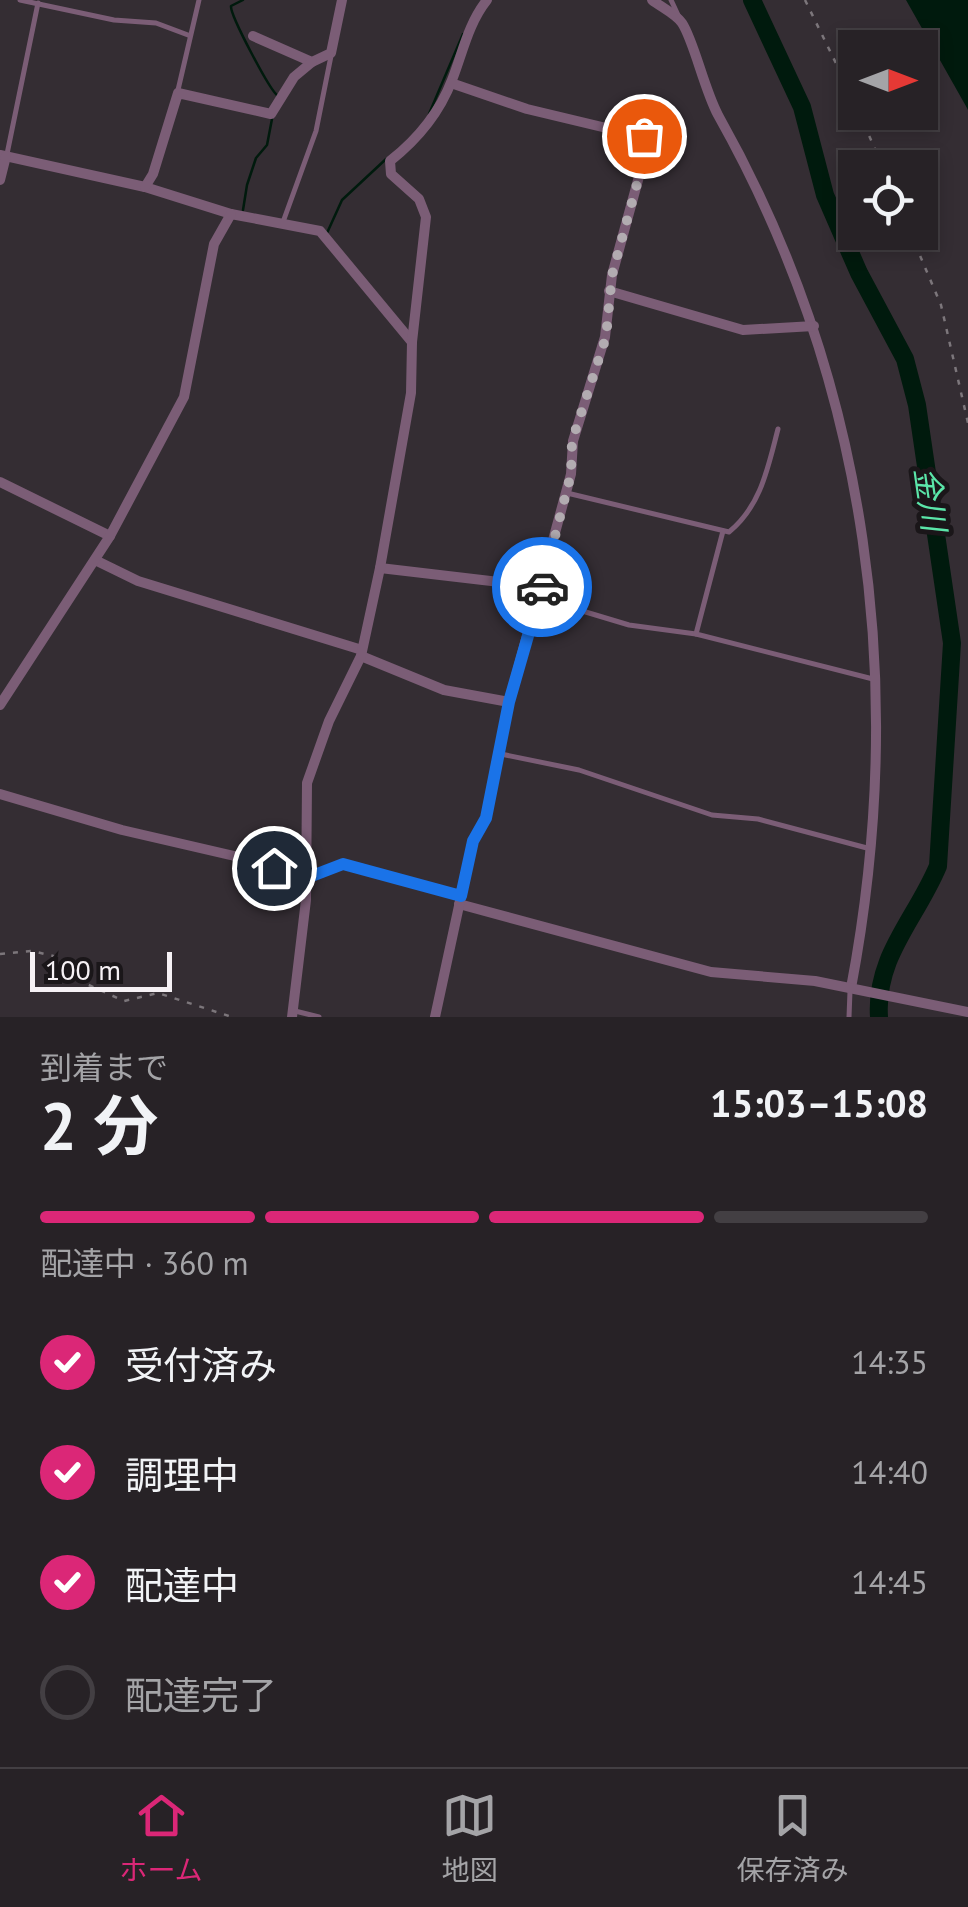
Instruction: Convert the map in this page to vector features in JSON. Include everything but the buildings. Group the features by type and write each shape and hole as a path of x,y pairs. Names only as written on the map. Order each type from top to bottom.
{"street":[{"path":"144,187 153,174 178,93 271,114 294,76 331,53 342,0"},
{"path":"293,1014 304,879 306,783 328,721 361,653 411,393 412,342 426,217 419,199 391,174 390,161 420,137 451,83 476,14 487,0"},
{"path":"652,0 682,23 699,75 741,155 814,326 845,432 859,508 876,680 870,849 850,988"},
{"path":"253,36 312,62"},
{"path":"436,1017 473,841 486,818 509,702 567,493 572,441 606,337 609,291 643,162 644,136 526,109 451,83"},
{"path":"0,180 3,155 144,187 231,214 320,231 412,342"},
{"path":"0,705 110,536 184,397 214,244 231,214"},
{"path":"609,291 743,330 814,326"},
{"path":"0,482 110,536"},
{"path":"95,560 138,581 361,653 444,690 509,702"},
{"path":"380,568 541,593"},
{"path":"0,794 122,830 156,834 244,858 304,879 343,864 712,972 850,988 968,1012"}],"lane":[{"path":"20,0 114,20 156,22 188,35"},
{"path":"178,93 188,35 199,0"},
{"path":"671,0 682,23"},
{"path":"3,155 38,2"},
{"path":"283,222 316,131 331,53"},
{"path":"567,493 730,532 764,484 778,429"},
{"path":"696,634 723,530"},
{"path":"541,593 629,625 696,634 876,680"},
{"path":"498,754 580,770 712,815 758,819 844,838 870,849"},
{"path":"849,1017 850,988"},
{"path":"293,1014 319,1017"}],"path":[{"path":"805,0 838,67"},
{"path":"917,250 940,305 968,424"},
{"path":"0,954 32,951 62,958 69,976 124,1001 158,993 232,1017"}],"shaded area":[{"path":"906,0 968,0 968,110 938,57 938,30 923,30"}],"waterway":[{"path":"243,0 231,6 232,12 259,68 278,96"},
{"name":"金川","path":"752,0 802,107 825,195 859,273 905,359 917,405 952,643 938,866 890,956 879,995 879,1017"},
{"path":"429,114 463,34"},
{"path":"243,210 247,185 256,158 267,145 272,119"},
{"path":"327,233 342,200 386,159"}],"way so far":[{"path":"542,587 571,474 572,441 606,337 612,275 643,162 644,136"}],"route":[{"path":"274,868 304,879 343,864 461,896 473,841 486,818 509,702 542,587"}]}
